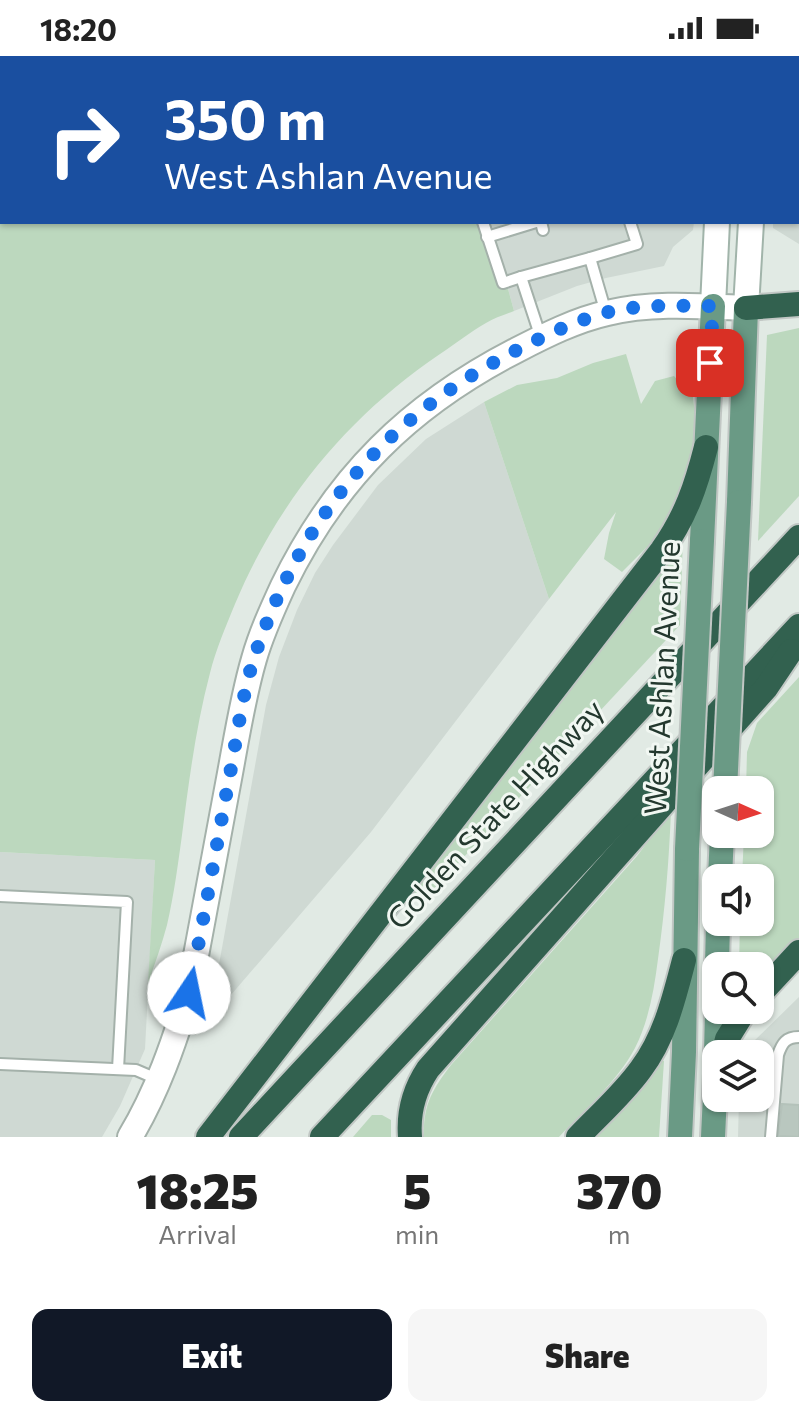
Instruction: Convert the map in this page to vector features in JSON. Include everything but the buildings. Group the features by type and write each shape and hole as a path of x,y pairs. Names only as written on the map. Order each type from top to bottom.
{"highway":[{"path":"746,308 799,304"},
{"path":"208,1137 662,550 690,501 706,447"},
{"name":"Golden State Highway","path":"241,1137 799,537"},
{"path":"322,1137 799,626"},
{"path":"410,1137 413,1101 428,1069 766,688 799,639"},
{"path":"774,979 799,952"},
{"path":"578,1137 633,1079 650,1054 666,1023 684,960"}],"main road":[{"name":"West Ashlan Avenue","path":"680,1137 687,849 713,306"},
{"path":"726,776 746,308"},
{"path":"713,1137 714,1112"}],"street":[{"name":"West Ashlan Avenue","path":"713,306 717,224"},
{"path":"130,1137 159,1080 189,993 254,658 270,613 318,522 347,481 416,414 456,385 541,338 606,313 650,307 746,308 751,224"}],"lane":[{"path":"484,224 503,283 637,244 631,224"},
{"path":"487,237 540,225"},
{"path":"604,239 608,253"},
{"path":"551,255 555,268"},
{"path":"590,258 606,313"},
{"path":"521,277 541,338"},
{"path":"0,896 127,902 118,1069"},
{"path":"771,1137 778,1055 782,1043 791,1037 799,1037"},
{"path":"0,1064 136,1070 159,1080"}],"shaded area":[{"path":"491,224 694,224 693,230 673,247 664,266 577,286 514,311"},
{"path":"773,224 799,224 799,244 773,228"},
{"path":"484,402 549,599 371,832 206,1024 266,705 279,657 297,610 333,545 378,485 426,439"},
{"path":"0,852 155,860 145,1049 120,1106 102,1137 0,1137"},
{"path":"799,997 799,1137 738,1137 739,1112 774,1112 774,1040 755,1040"}],"green space":[{"path":"0,224 491,224 514,311 468,334 407,378 346,433 295,496 252,566 210,673 193,753 169,914 148,983 155,860 0,852"},
{"path":"799,328 799,496 758,541 767,335"},
{"path":"626,354 641,404 655,381 674,376 693,397 697,432 690,477 661,533 622,572 604,559 616,512 549,599 484,402 517,385 557,378"},
{"path":"683,536 680,625 422,902 417,900 408,890"},
{"path":"799,677 799,938 774,965 774,952 739,952 740,936 774,936 774,864 743,864 743,848 774,848 774,776 746,776 747,752 757,723"},
{"path":"671,811 665,904 653,993 640,1037 619,1072 559,1137 424,1137 430,1098 451,1065 637,856"},
{"path":"657,1058 664,1061 659,1137 586,1137"},
{"path":"372,1115 382,1115 391,1120 391,1137 353,1137"}],"route":[{"path":"189,993 254,658 270,613 294,563 347,481 416,414 456,385 541,338 606,313 650,307 713,306 710,363"}]}
